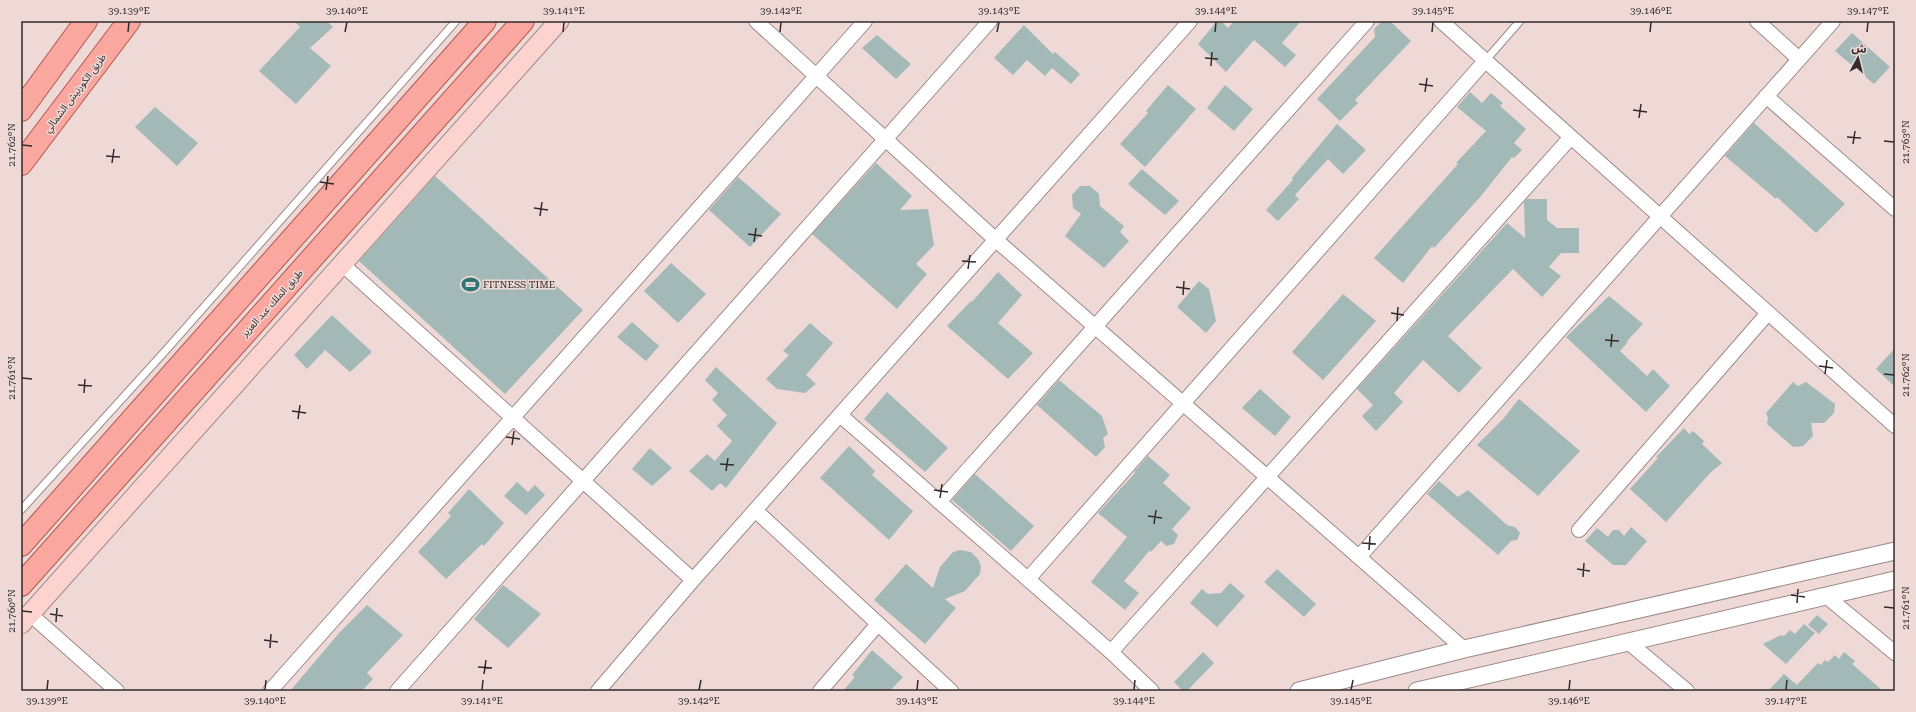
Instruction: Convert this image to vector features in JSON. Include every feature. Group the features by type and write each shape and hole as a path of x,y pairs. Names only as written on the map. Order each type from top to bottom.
{"main road":[{"path":"21,110 86,21"},
{"name":"طريق الكورنيش الشمالي","path":"21,164 129,21"},
{"path":"21,545 485,21"},
{"name":"طريق الملك عبد العزيز","path":"21,585 523,21"},
{"path":"25,619 559,21"}],"street":[{"path":"756,21 996,240 1464,649"},
{"path":"270,691 865,21"},
{"path":"397,691 990,21"},
{"path":"598,691 755,510 1190,21"},
{"path":"939,502 1367,21"},
{"path":"1441,21 1895,426"},
{"path":"1757,21 1799,59"},
{"path":"1359,558 1659,216 1833,21"},
{"path":"1028,579 1485,61"},
{"path":"1766,96 1895,209"},
{"path":"1111,652 1266,476 1571,137"},
{"path":"342,264 694,580"},
{"path":"1579,530 1768,313"},
{"path":"840,415 1111,652 1152,691"},
{"path":"755,510 951,691"},
{"path":"1299,691 1464,649 1895,551"},
{"path":"1417,691 1895,580"},
{"path":"1826,596 1895,653"},
{"path":"25,619 117,691"},
{"path":"820,691 878,624"},
{"path":"1628,642 1687,691"}],"lane":[{"path":"21,510 167,350 456,21"},
{"path":"1485,61 1520,21"}],"building":[{"path":"294,21 327,21 333,27 310,48 331,66 296,104 259,71 300,27"},
{"path":"1217,21 1221,21 1228,28 1234,21 1301,21 1282,43 1296,55 1285,67 1254,40 1226,72 1198,44"},
{"path":"1382,21 1391,22 1411,41 1355,100 1358,103 1340,121 1317,99 1375,37 1374,29"},
{"path":"1024,25 1053,54 1055,52 1080,74 1071,84 1052,68 1045,76 1027,60 1013,75 994,58"},
{"path":"1852,33 1890,67 1874,84 1835,51"},
{"path":"877,35 911,64 896,79 862,48"},
{"path":"1168,85 1196,109 1145,167 1120,144 1148,113 1146,111"},
{"path":"1225,85 1253,109 1234,131 1207,108"},
{"path":"1470,92 1482,103 1491,93 1503,103 1500,106 1526,129 1514,143 1522,150 1514,158 1512,157 1481,196 1434,248 1432,246 1403,283 1374,258 1458,164 1456,163 1486,131 1457,107"},
{"path":"155,107 198,143 177,166 135,127"},
{"path":"1754,123 1845,204 1816,233 1777,197 1776,199 1725,156"},
{"path":"1337,124 1366,150 1343,174 1328,159 1295,195 1299,199 1278,221 1266,210 1293,180 1292,178"},
{"path":"876,163 912,196 900,210 928,209 934,245 916,264 927,274 897,309 812,234"},
{"path":"1142,169 1179,201 1165,215 1128,184"},
{"name":"FITNESS TIME","path":"435,176 583,310 505,394 359,261"},
{"path":"738,177 781,214 750,247 709,210"},
{"path":"1080,186 1090,186 1099,194 1100,206 1124,226 1120,232 1129,241 1104,268 1065,236 1081,214 1073,208 1072,195"},
{"path":"1527,199 1547,199 1547,220 1557,228 1579,228 1579,253 1561,253 1549,267 1561,276 1542,297 1513,269 1448,336 1482,368 1459,393 1423,360 1394,393 1403,402 1376,431 1362,416 1373,405 1357,389 1507,223 1525,238 1524,202"},
{"path":"671,263 706,294 678,323 644,291"},
{"path":"998,272 1022,295 998,323 1033,353 1008,379 947,326 971,301 972,302"},
{"path":"1199,281 1209,289 1216,321 1206,333 1177,307"},
{"path":"1343,294 1376,321 1323,380 1292,352"},
{"path":"1609,296 1643,324 1620,351 1647,376 1653,369 1670,386 1646,412 1566,337"},
{"path":"332,315 372,352 350,372 325,350 307,369 294,355"},
{"path":"632,322 659,346 646,361 617,337"},
{"path":"810,323 833,343 806,375 816,384 805,393 777,389 766,379 789,355 783,351"},
{"path":"1895,348 1895,387 1876,369"},
{"path":"716,367 777,423 726,488 720,483 712,491 689,471 707,454 715,461 732,441 717,426 727,415 712,400 718,393 705,380"},
{"path":"1059,380 1102,416 1108,434 1103,438 1105,447 1096,457 1037,405"},
{"path":"1793,382 1798,386 1806,382 1835,404 1834,413 1824,423 1811,423 1813,436 1803,446 1793,447 1767,424 1768,418 1766,413"},
{"path":"1260,389 1291,417 1275,436 1242,408"},
{"path":"887,392 948,448 925,472 864,419"},
{"path":"1519,399 1580,451 1538,496 1477,445 1503,419"},
{"path":"1684,428 1689,434 1693,431 1704,441 1702,444 1722,463 1711,472 1666,522 1630,489 1658,458 1656,457"},
{"path":"849,446 875,471 872,475 913,511 889,540 820,478"},
{"path":"650,448 672,468 652,486 632,469"},
{"path":"1148,456 1170,475 1163,483 1191,508 1172,529 1178,535 1174,544 1166,546 1161,541 1151,552 1150,550 1124,581 1139,593 1125,610 1091,582 1127,537 1098,513 1135,473 1134,472"},
{"path":"975,474 1034,526 1011,551 952,500"},
{"path":"1439,481 1458,497 1468,490 1507,525 1515,527 1520,533 1517,540 1511,541 1498,555 1427,494"},
{"path":"517,482 528,492 535,485 545,495 526,515 504,496"},
{"path":"469,489 504,523 484,546 482,544 446,579 418,552 451,516 448,513"},
{"path":"1631,527 1647,541 1626,565 1613,565 1585,541 1597,528 1608,537 1613,530 1619,530 1624,536"},
{"path":"960,550 971,552 978,559 981,566 980,574 965,591 945,599 956,608 925,644 874,600 906,564 933,588 940,567 953,552"},
{"path":"1277,569 1316,604 1304,617 1264,582"},
{"path":"1230,583 1245,596 1217,627 1190,603 1202,589 1208,594 1221,593"},
{"path":"503,585 541,614 508,648 474,619"},
{"path":"367,605 403,635 367,673 373,679 362,691 290,691 340,632"},
{"path":"1817,615 1828,624 1819,634 1808,625"},
{"path":"1804,624 1815,633 1786,664 1763,644 1781,635 1784,636 1790,630 1795,634"},
{"path":"872,650 903,677 890,691 843,691 855,677 852,675"},
{"path":"1203,652 1214,663 1187,691 1183,691 1174,682"},
{"path":"1844,652 1855,661 1852,664 1883,691 1768,691 1784,674 1797,685 1818,663 1821,665 1825,660 1828,662 1835,655 1839,659"}],"place":[{"name":"FITNESS TIME","path":"470,284"}]}
